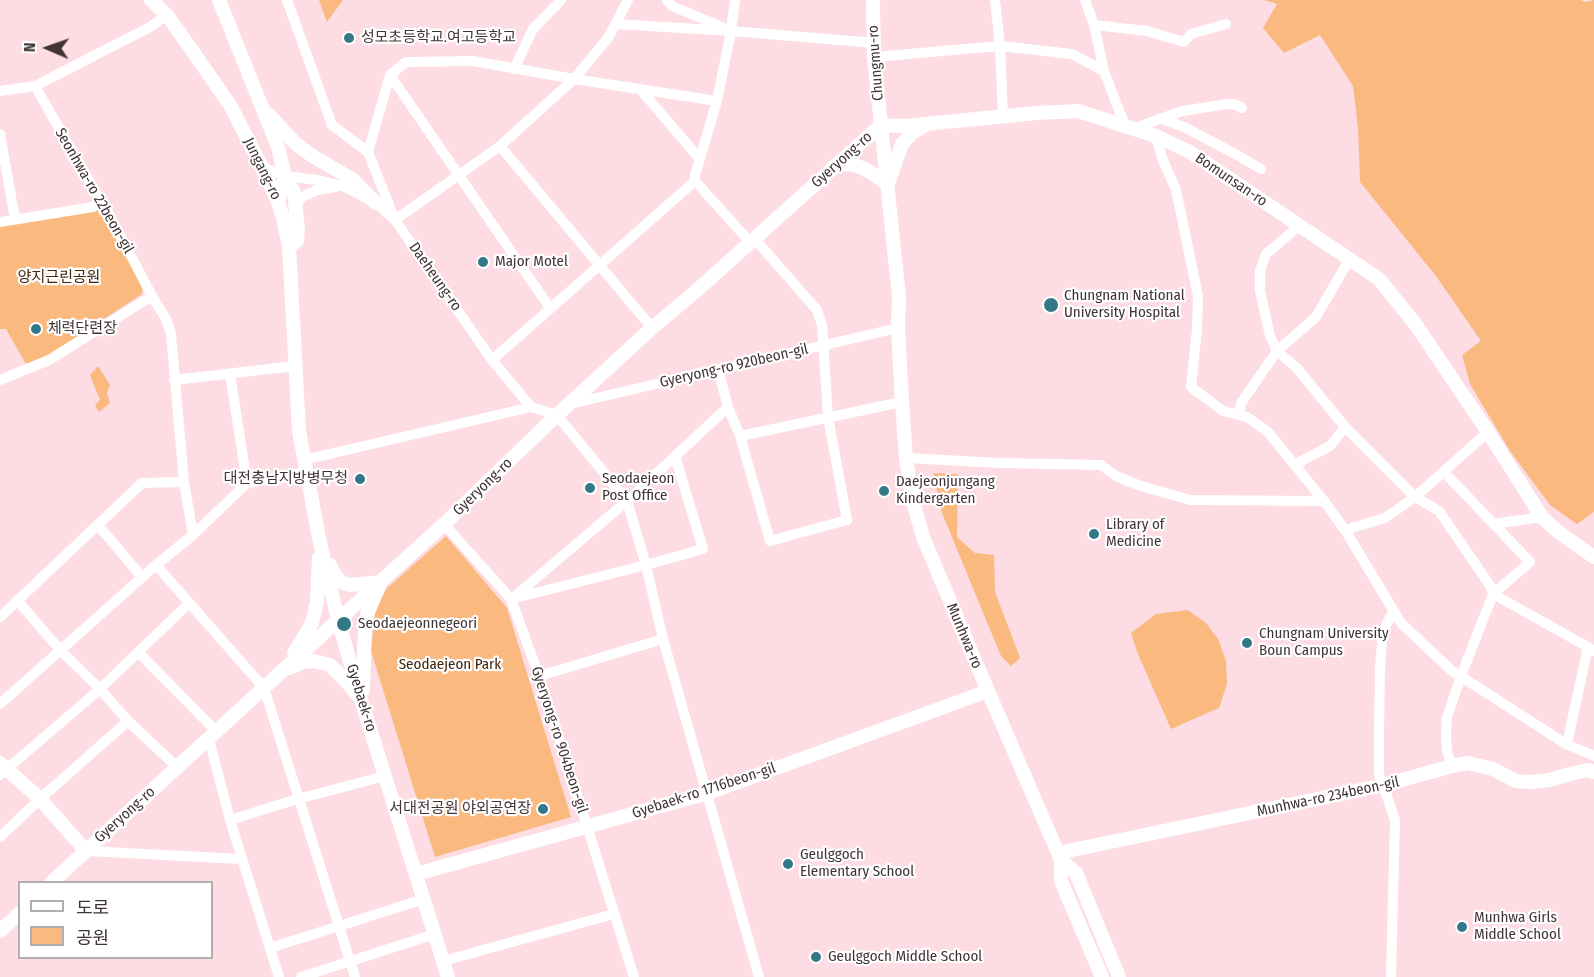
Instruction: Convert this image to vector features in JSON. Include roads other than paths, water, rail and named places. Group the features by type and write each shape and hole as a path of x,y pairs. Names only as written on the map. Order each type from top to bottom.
{"main road":[{"name":"Jungang-ro","path":"151,0 166,15 230,105 278,202 289,246 299,431 319,538 338,620"},
{"path":"219,0 263,107 278,147 285,176 294,192 297,241 289,246"},
{"name":"Chungmu-ro","path":"873,0 874,57 881,125"},
{"path":"263,107 296,144 352,179 376,203"},
{"name":"Bomunsan-ro","path":"881,125 905,126 1078,111 1156,136 1190,152 1379,279 1416,325 1542,517 1557,531 1594,557"},
{"path":"834,166 855,165 888,185 902,144 912,133 927,124"},
{"name":"Gyeryong-ro","path":"53,881 444,524 557,415 652,328 881,125"},
{"name":"Munhwa-ro","path":"881,125 899,297 898,328 902,402 906,458 912,498 923,537 1060,857 1061,881 1102,977"},
{"path":"278,202 285,176"},
{"path":"319,538 336,577 343,583 350,585 381,582 365,624 362,703"},
{"path":"280,673 312,623 317,602 319,538"},
{"name":"Gyebaek-ro","path":"338,620 448,977"},
{"path":"280,673 303,662 313,661 330,665 346,681 362,703"},
{"name":"Gyebaek-ro 1716beon-gil","path":"416,874 708,793 988,691"},
{"name":"Munhwa-ro 234beon-gil","path":"1060,857 1384,786 1468,763 1493,769 1516,781 1532,782 1549,780 1574,772 1588,770 1594,772"},
{"path":"2,769 40,799 86,851"},
{"name":"Munhwa-ro","path":"1060,857 1076,873 1119,977"},
{"path":"0,931 18,915"}],"street":[{"path":"287,0 332,125 368,152 395,220 500,146 574,79 608,38 628,0"},
{"path":"514,69 532,28 561,0"},
{"path":"667,0 672,6 731,31"},
{"path":"718,369 770,541 847,520 828,417 822,325 818,310 695,181 699,158 717,101 735,0"},
{"path":"995,0 1000,45 1003,117"},
{"path":"1084,0 1094,25 1104,71 1129,127 1182,111 1228,104 1242,108"},
{"path":"0,91 35,86 150,27 166,15"},
{"path":"615,24 874,43"},
{"path":"1094,25 1147,31 1184,42 1191,33 1226,24"},
{"path":"874,57 1000,45 1072,54 1104,71"},
{"path":"368,152 390,75 406,62 473,61 717,101"},
{"path":"390,75 550,309"},
{"name":"Seonhwa-ro 22beon-gil","path":"35,86 108,212 166,319 171,334 184,485 193,535"},
{"path":"640,88 699,158"},
{"path":"1160,118 1186,128 1261,169"},
{"path":"0,134 15,219"},
{"path":"1156,136 1162,158 1176,190 1198,296 1191,387 1223,411 1247,417 1268,432 1345,530 1401,623 1450,670 1566,744 1594,756"},
{"path":"500,146 652,328"},
{"name":"Daeheung-ro","path":"262,167 285,176 344,186 376,203 395,220 492,360 531,407"},
{"path":"492,360 695,181"},
{"path":"296,204 304,196 316,190 344,186"},
{"path":"0,222 93,207 100,200"},
{"path":"1299,226 1266,254 1260,271 1260,291 1270,336 1276,351 1297,368 1345,427 1415,497 1439,511 1491,587 1493,594 1591,649 1566,744"},
{"path":"1239,414 1241,403 1276,351 1316,317 1350,258"},
{"path":"0,380 49,360 152,296"},
{"name":"Gyeryong-ro 920beon-gil","path":"570,404 898,328"},
{"path":"174,380 295,366"},
{"path":"230,374 247,483"},
{"path":"740,436 902,402"},
{"path":"0,704 142,577 193,535 247,483 531,407 557,415 627,501 646,565 663,639 759,977"},
{"path":"512,599 627,501 728,407"},
{"path":"1294,465 1330,446 1345,427"},
{"path":"1345,530 1385,518 1415,497 1488,432"},
{"path":"512,599 703,549 675,456"},
{"path":"906,458 1101,465 1116,476 1138,485 1190,500 1324,501"},
{"path":"1443,472 1530,562 1493,594 1461,676 1447,717 1446,733 1452,766"},
{"path":"0,617 142,483 184,485"},
{"path":"1493,524 1542,517"},
{"name":"Gyeryong-ro 904beon-gil","path":"444,524 512,599 634,977"},
{"path":"98,525 142,577"},
{"path":"156,565 264,688 355,977"},
{"path":"17,600 60,650 100,689 128,721 177,767"},
{"path":"2,769 100,689 189,603"},
{"path":"1391,977 1395,820 1379,775 1380,666 1383,631 1393,612"},
{"path":"538,676 663,639"},
{"path":"139,653 213,735 230,820 279,977"},
{"path":"0,837 128,721"},
{"path":"230,820 385,776"},
{"name":"Gyeryong-ro","path":"86,851 242,859"},
{"path":"270,948 424,899"},
{"path":"443,961 614,914"},
{"path":"301,977 435,934"}],"place":[{"name":"성모초등학교.여고등학교","path":"349,38"},
{"name":"Major Motel","path":"483,262"},
{"name":"Chungnam National University Hospital","path":"1051,305"},
{"name":"체력단련장","path":"36,329"},
{"name":"대전충남지방병무청","path":"360,479"},
{"name":"Seodaejeon Post Office","path":"590,488"},
{"name":"Daejeonjungang Kindergarten","path":"884,491"},
{"name":"Library of Medicine","path":"1094,534"},
{"name":"Seodaejeonnegeori","path":"344,624"},
{"name":"Chungnam University Boun Campus","path":"1247,643"},
{"name":"서대전공원 야외공연장","path":"543,809"},
{"name":"Geulggoch Elementary School","path":"788,864"},
{"name":"Munhwa Girls Middle School","path":"1462,927"},
{"name":"Geulggoch Middle School","path":"816,957"}],"park label":[{"name":"양지근린공원","path":"59,278"},
{"name":"Seodaejeon Park","path":"450,665"}]}
